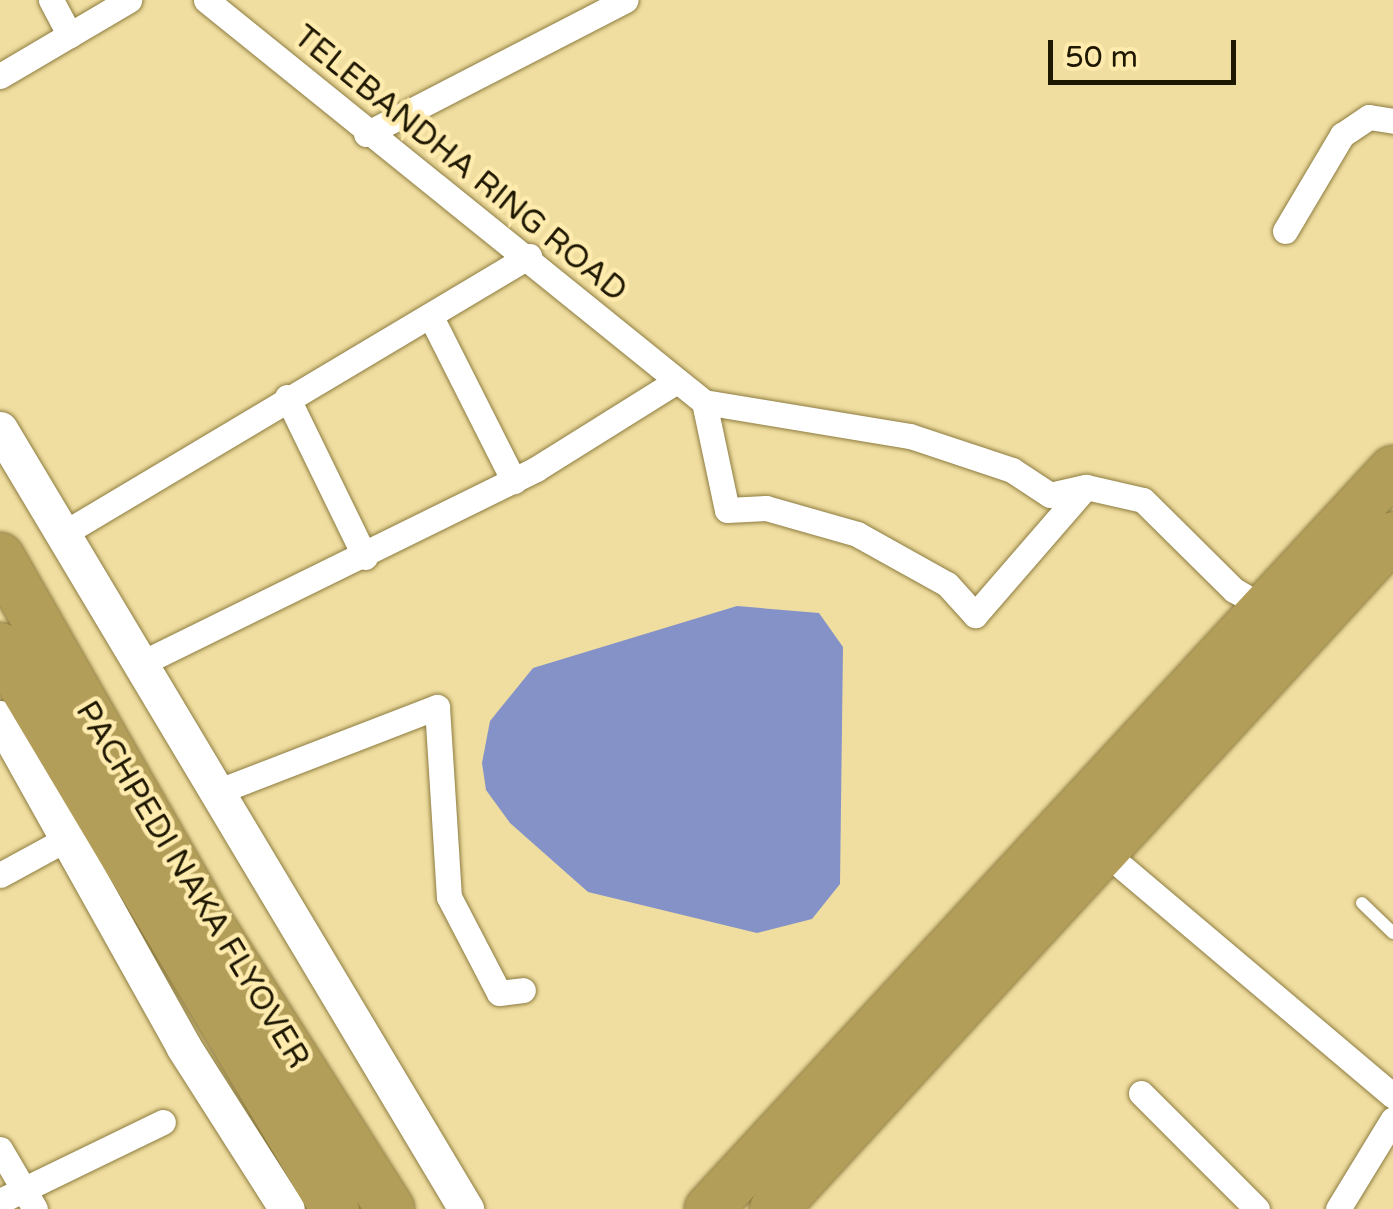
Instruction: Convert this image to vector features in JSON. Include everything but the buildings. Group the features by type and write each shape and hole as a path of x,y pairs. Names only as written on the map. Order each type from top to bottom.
{"highway":[{"path":"708,1209 1393,470"},
{"path":"774,1209 1393,536"},
{"name":"PACHPEDI NAKA FLYOVER","path":"0,557 210,925 390,1209"},
{"name":"PACHPEDI NAKA FLYOVER","path":"0,647 334,1209"}],"main road":[{"path":"0,430 466,1209"},
{"path":"0,718 287,1209"}],"street":[{"path":"50,0 70,35"},
{"path":"0,76 129,0"},
{"name":"TELEBANDHA RING ROAD","path":"206,0 366,134 529,256 704,402 910,436 1012,470 1050,495 1086,487 1143,500 1234,590 1264,607"},
{"path":"366,134 626,0"},
{"path":"1285,231 1342,135 1369,117 1393,122"},
{"path":"61,535 529,256"},
{"path":"431,317 514,481"},
{"path":"138,665 514,481 677,381"},
{"path":"288,398 364,557"},
{"path":"704,402 727,510 766,508 857,534 946,584 975,615 1086,487"},
{"path":"214,793 437,707 449,897 499,994 523,990"},
{"path":"1069,821 1393,1096"},
{"path":"0,875 68,838"},
{"path":"1141,1093 1257,1209"},
{"path":"1338,1209 1393,1119"},
{"path":"0,1149 20,1200 163,1122"}],"lane":[{"path":"1362,902 1393,933"}],"water":[{"path":"737,606 819,613 843,647 840,884 812,919 757,933 588,892 510,823 486,790 482,763 490,721 533,668"}]}
